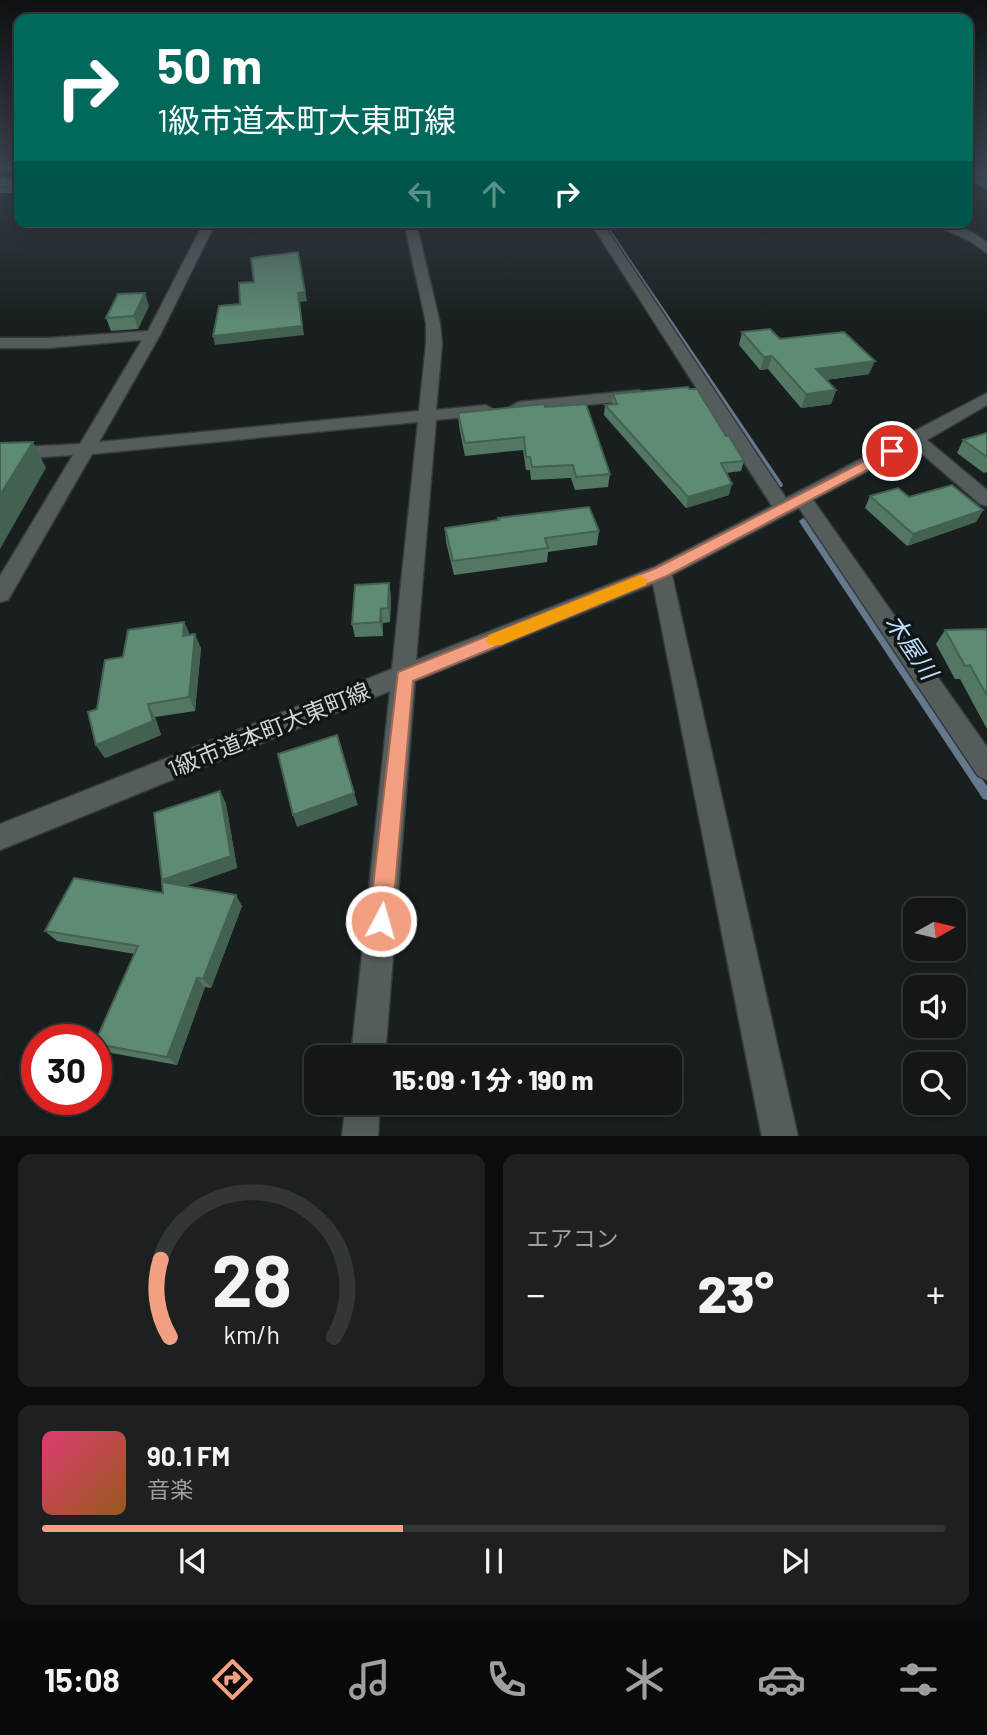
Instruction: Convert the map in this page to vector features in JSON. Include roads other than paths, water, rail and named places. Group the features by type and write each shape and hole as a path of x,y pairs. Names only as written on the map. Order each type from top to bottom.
{"street":[{"path":"1,591 153,335 207,228"},
{"path":"369,1045 434,344 433,323 411,228"},
{"path":"600,228 697,389 792,503 987,768"},
{"path":"950,228 974,238 987,249"},
{"path":"0,343 48,343 153,335"},
{"path":"0,454 85,449 662,393"},
{"name":"1級市道本町大東町線","path":"0,836 404,677 661,572 915,439 987,398"},
{"path":"915,439 987,500"},
{"path":"661,572 780,1136"},
{"path":"360,1136 362,1115"}],"waterway":[{"name":"木屋川","path":"606,228 779,485"},
{"name":"木屋川","path":"803,521 987,795"}]}
